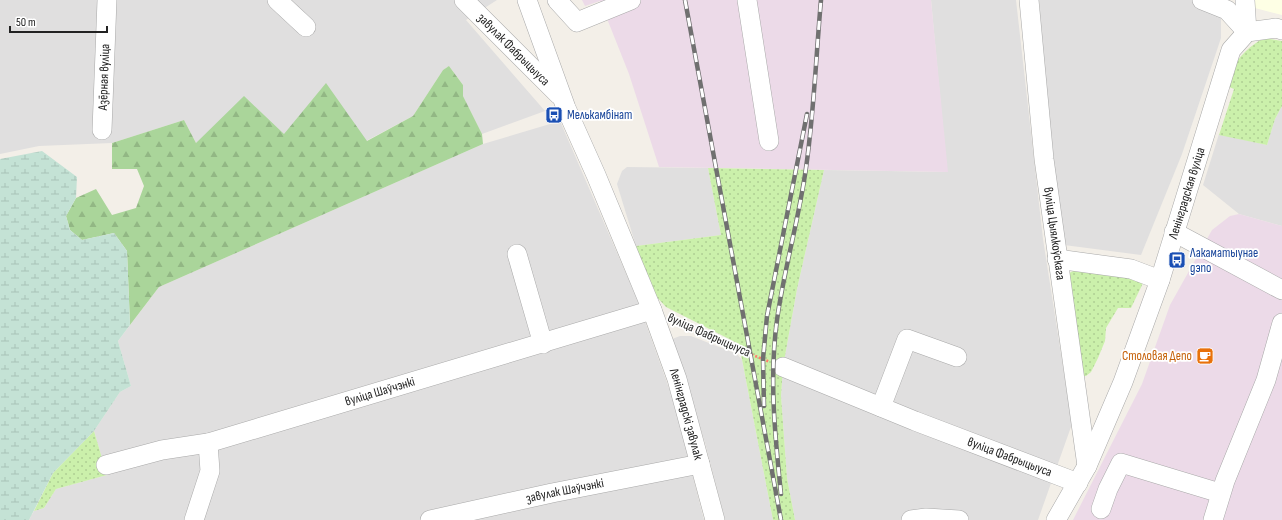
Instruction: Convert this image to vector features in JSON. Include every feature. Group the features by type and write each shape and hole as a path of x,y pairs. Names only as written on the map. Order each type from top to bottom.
{"street":[{"name":"Азёрная вуліца","path":"102,130 107,0"},
{"path":"277,0 306,27"},
{"name":"завулак Фабрыцыуса","path":"464,0 562,98"},
{"path":"529,4 552,0"},
{"path":"557,0 578,22 631,0"},
{"path":"747,0 769,141"},
{"name":"вуліца Цыялкоўскага","path":"1029,0 1044,159 1082,475"},
{"path":"1202,0 1227,10 1247,32"},
{"path":"1245,0 1247,32"},
{"name":"вуліца Фабрыцыуса","path":"529,4 562,98 652,310"},
{"path":"1247,32 1276,28 1282,30"},
{"name":"Ленінградская вуліца","path":"1056,520 1082,475 1123,382 1160,280 1231,50 1247,32"},
{"path":"1174,232 1282,290"},
{"path":"517,254 543,344"},
{"path":"1057,259 1131,269 1160,280"},
{"name":"вуліца Шаўчэнкі","path":"106,465 162,450 208,443 543,344 652,310"},
{"name":"Ленінградскі завулак","path":"652,310 677,379 715,520"},
{"path":"1212,520 1220,493 1266,380 1282,323"},
{"path":"881,407 907,339 957,357"},
{"name":"вуліца Фабрыцыуса","path":"783,367 881,407 1082,475"},
{"path":"194,520 210,471 208,443"},
{"path":"1101,509 1108,489 1121,463 1220,493"},
{"name":"завулак Шаўчэнкі","path":"430,520 552,492 700,464"},
{"path":"911,520 926,518 959,520"}],"path":[{"name":"вуліца Фабрыцыуса","path":"652,310 728,345 783,367"}],"shaded area":[{"path":"0,0 497,0 466,20 545,111 482,134 463,96 463,85 449,66 443,70 413,116 366,141 284,134 196,143 184,120 112,143 39,146 0,154"},
{"path":"582,0 931,0 948,172 659,167 629,74 600,1 585,6"},
{"path":"931,0 1016,0 1043,239 1072,424 1038,520 795,520 787,478 781,396 783,367 797,289 824,170 947,172"},
{"path":"1039,0 1221,0 1221,38 1182,154 1141,255 1064,245 1052,161"},
{"path":"1250,0 1282,0 1282,15 1251,7"},
{"path":"1282,106 1282,226 1239,214 1203,185 1219,134 1267,145 1275,119"},
{"path":"560,121 637,299 674,402 704,520 29,520 34,511 44,508 56,489 107,475 94,431 120,392 131,386 118,341 159,287 483,144"},
{"path":"627,167 708,168 721,235 636,246 617,184 622,171"},
{"name":"Лакаматыунае дэпо","path":"1239,214 1282,226 1282,520 1073,520 1142,384 1170,305 1212,230 1230,216"},
{"path":"680,336 691,336 737,354 742,360 773,520 725,520 705,443 672,339"}],"green space":[{"path":"1264,38 1282,41 1282,106 1275,119 1267,145 1219,135 1234,89 1229,87 1234,66 1245,52"},
{"path":"449,66 463,85 463,96 482,134 483,144 159,287 130,325 127,251 114,233 82,240 70,230 66,216 76,198 96,189 112,215 136,208 144,186 137,169 112,169 112,143 184,120 196,143 244,96 284,134 326,83 367,141 413,116 443,70"},
{"path":"42,151 77,177 76,198 66,216 70,230 82,240 114,233 127,251 130,325 118,341 131,386 120,392 94,431 53,473 29,520 0,520 0,159"},
{"path":"708,168 824,170 797,289 783,367 781,396 787,478 795,520 773,520 739,344 666,307 653,293 636,246 721,235"},
{"path":"1078,269 1130,273 1144,281 1131,308 1118,308 1106,328 1105,341 1098,358 1091,372 1086,376 1083,376 1069,273"},
{"path":"94,431 107,475 56,489 44,508 34,511 53,473"}],"railway":[{"path":"685,0 781,520"},
{"path":"781,494 774,407 773,364 780,301 800,206 809,147 821,0"},
{"path":"764,406 763,359 767,316 807,114"}],"place":[{"name":"Мелькамбінат","path":"554,115"},
{"name":"Лакаматыунае дэпо","path":"1177,260"},
{"name":"Столовая Депо","path":"1205,356"}]}
